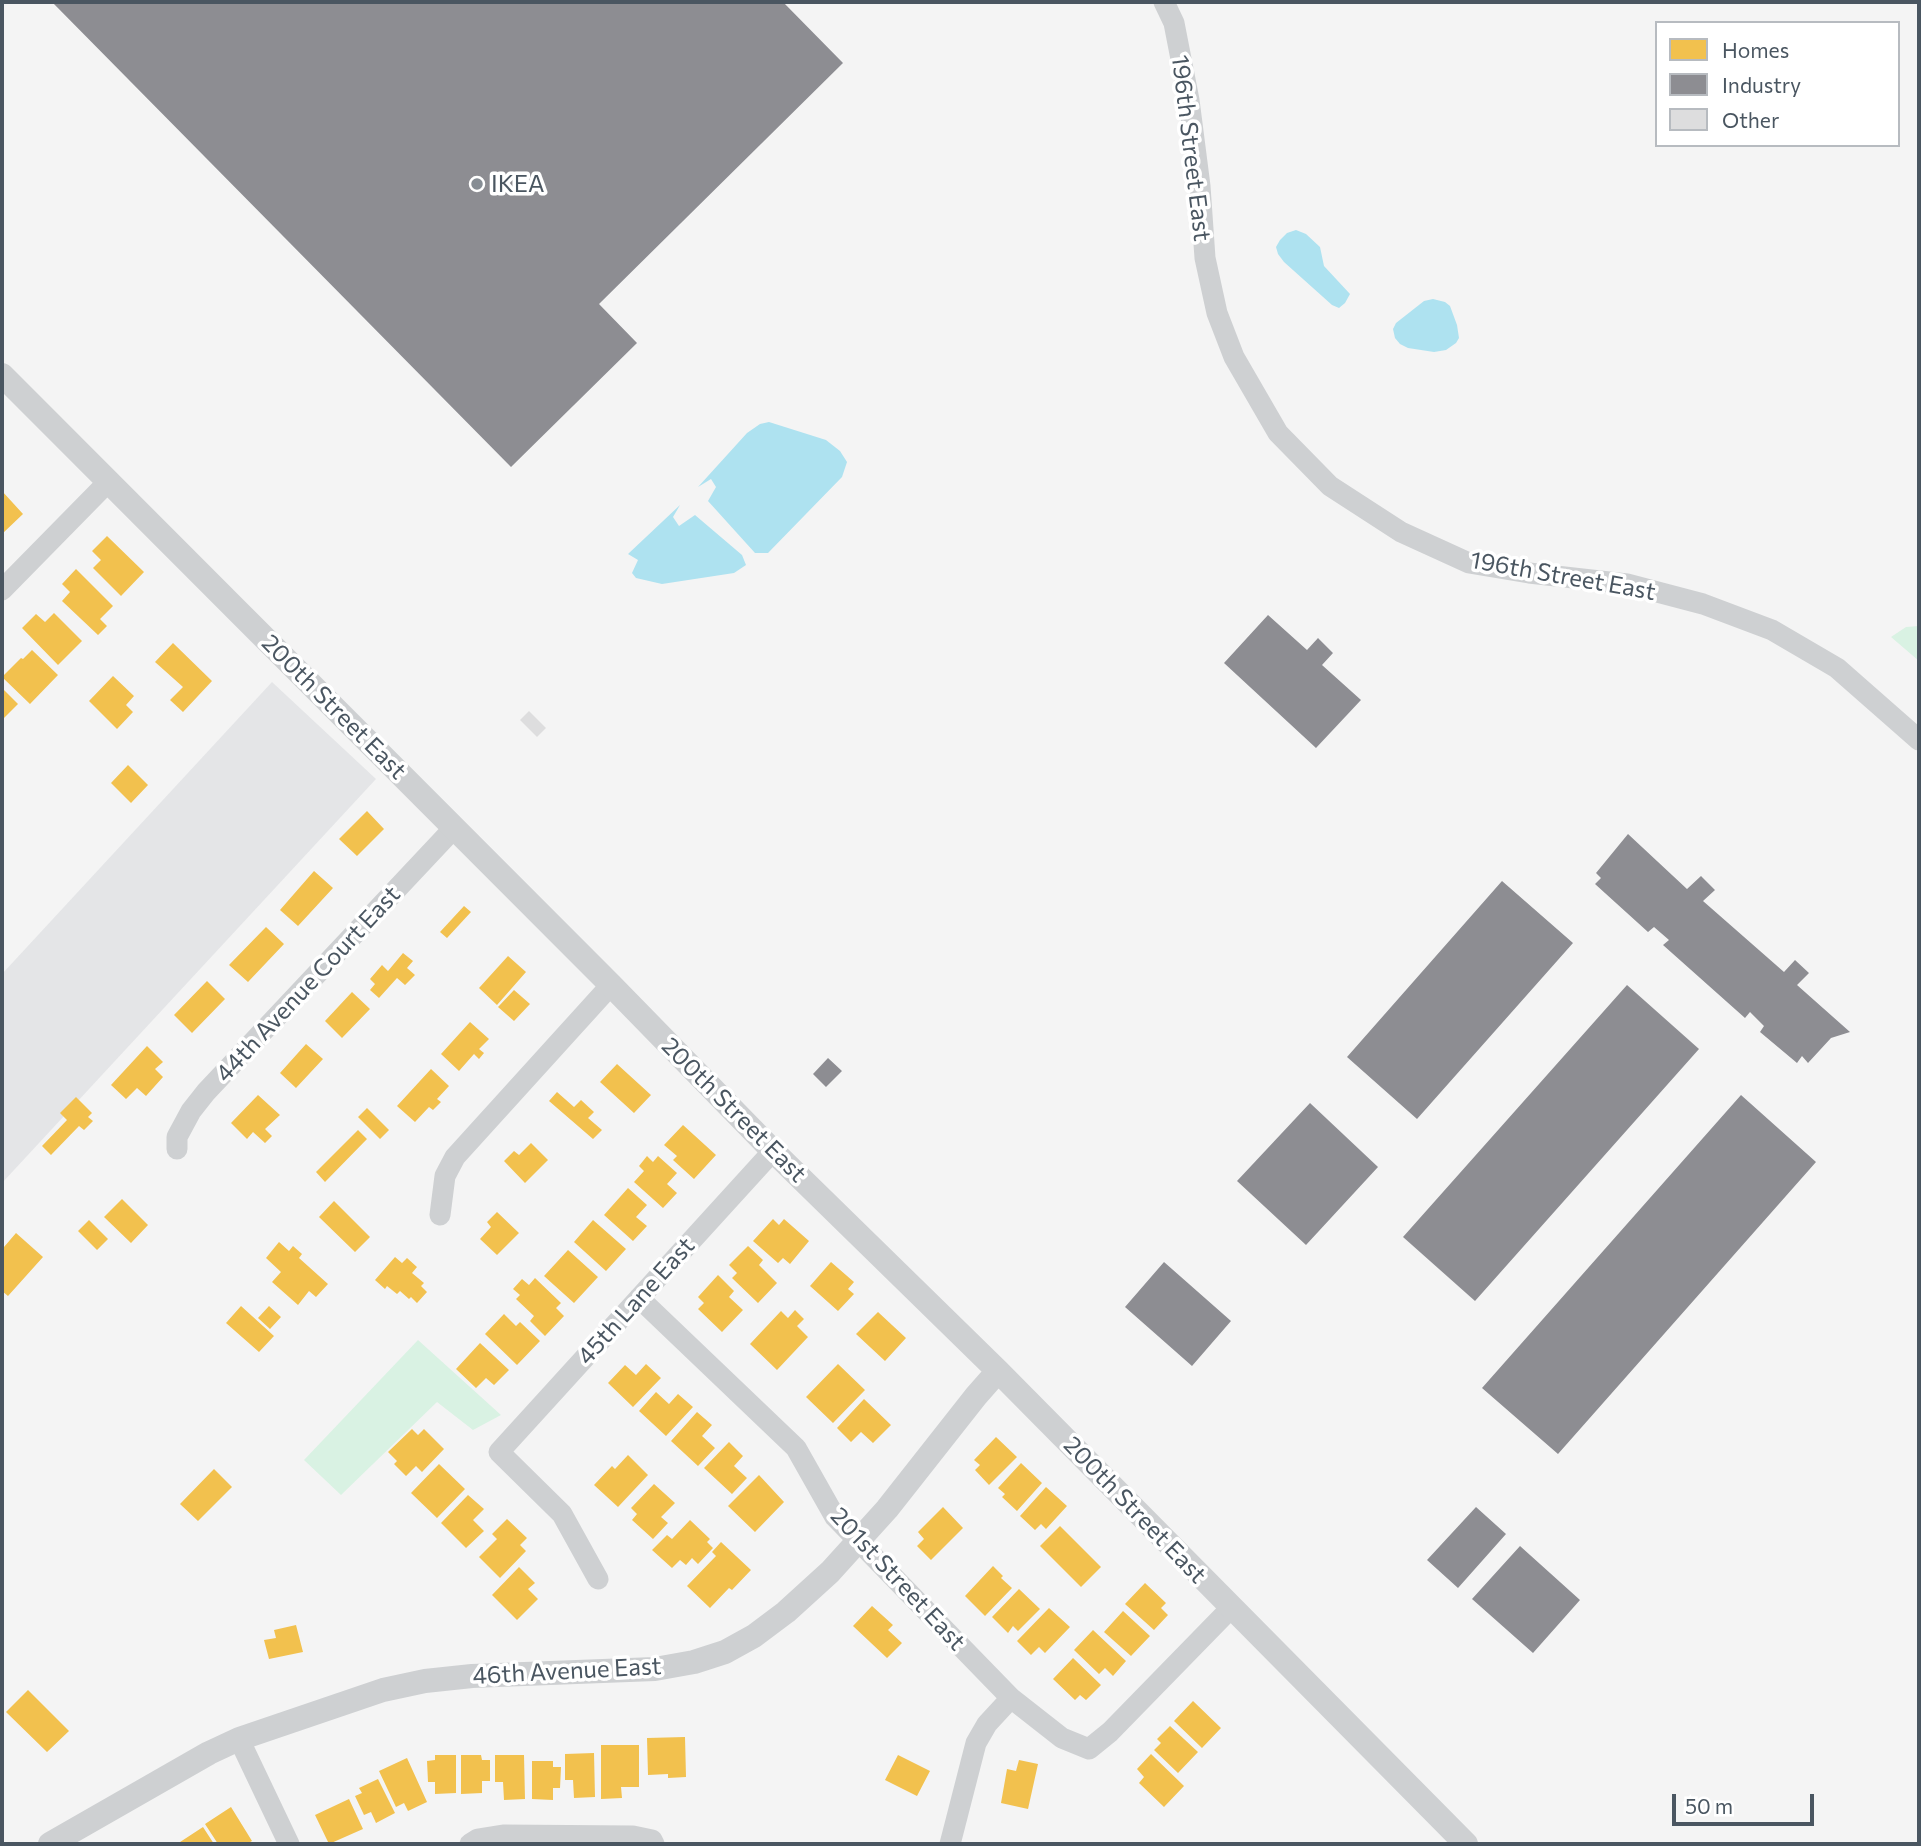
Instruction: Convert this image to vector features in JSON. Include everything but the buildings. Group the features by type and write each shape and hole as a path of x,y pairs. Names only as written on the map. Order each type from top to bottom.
{"street":[{"name":"196th Street East","path":"1164,2 1174,23 1189,100 1200,186 1205,258 1217,313 1234,357 1278,433 1330,486 1401,532 1469,563 1627,584 1703,604 1772,630 1837,668 1919,740"},
{"name":"200th Street East","path":"2,374 773,1151 998,1371 1466,1844"},
{"path":"2,590 109,481"},
{"name":"44th Avenue Court East","path":"177,1149 177,1137 191,1111 206,1092 454,828"},
{"path":"440,1215 445,1176 455,1157 611,985"},
{"name":"45th Lane East","path":"598,1579 562,1514 499,1452 773,1151"},
{"name":"201st Street East","path":"639,1298 796,1448 835,1517 1011,1698 1062,1738 1089,1749 1110,1732 1231,1608"},
{"name":"46th Avenue East","path":"50,1844 209,1753 383,1690 425,1681 472,1676 655,1669 725,1652 754,1636 786,1612 830,1572 887,1509 998,1371"},
{"path":"950,1844 976,1743 987,1724 1011,1698"},
{"path":"239,1740 289,1844"},
{"path":"470,1844 478,1839 503,1835 632,1836 653,1842"}],"shaded area":[{"path":"272,682 376,779 2,1183 2,974"}],"green space":[{"path":"1919,626 1919,661 1891,637 1906,627"},
{"path":"418,1340 501,1415 473,1430 437,1402 341,1495 304,1460"}],"water":[{"path":"1296,230 1306,234 1320,247 1324,266 1350,294 1339,308 1332,305 1278,254 1276,247 1280,240 1287,233"},
{"path":"1433,299 1450,306 1457,325 1459,338 1456,343 1446,350 1434,352 1400,344 1393,329 1396,323 1424,301"},
{"path":"769,422 826,440 840,451 847,462 842,477 768,553 755,553 708,501 716,487 711,479 698,487 747,433 760,424"},
{"path":"680,505 673,517 679,526 695,515 742,555 746,565 734,573 662,584 636,578 632,573 638,560 628,554"}],"place":[{"name":"IKEA","path":"477,184"}]}
